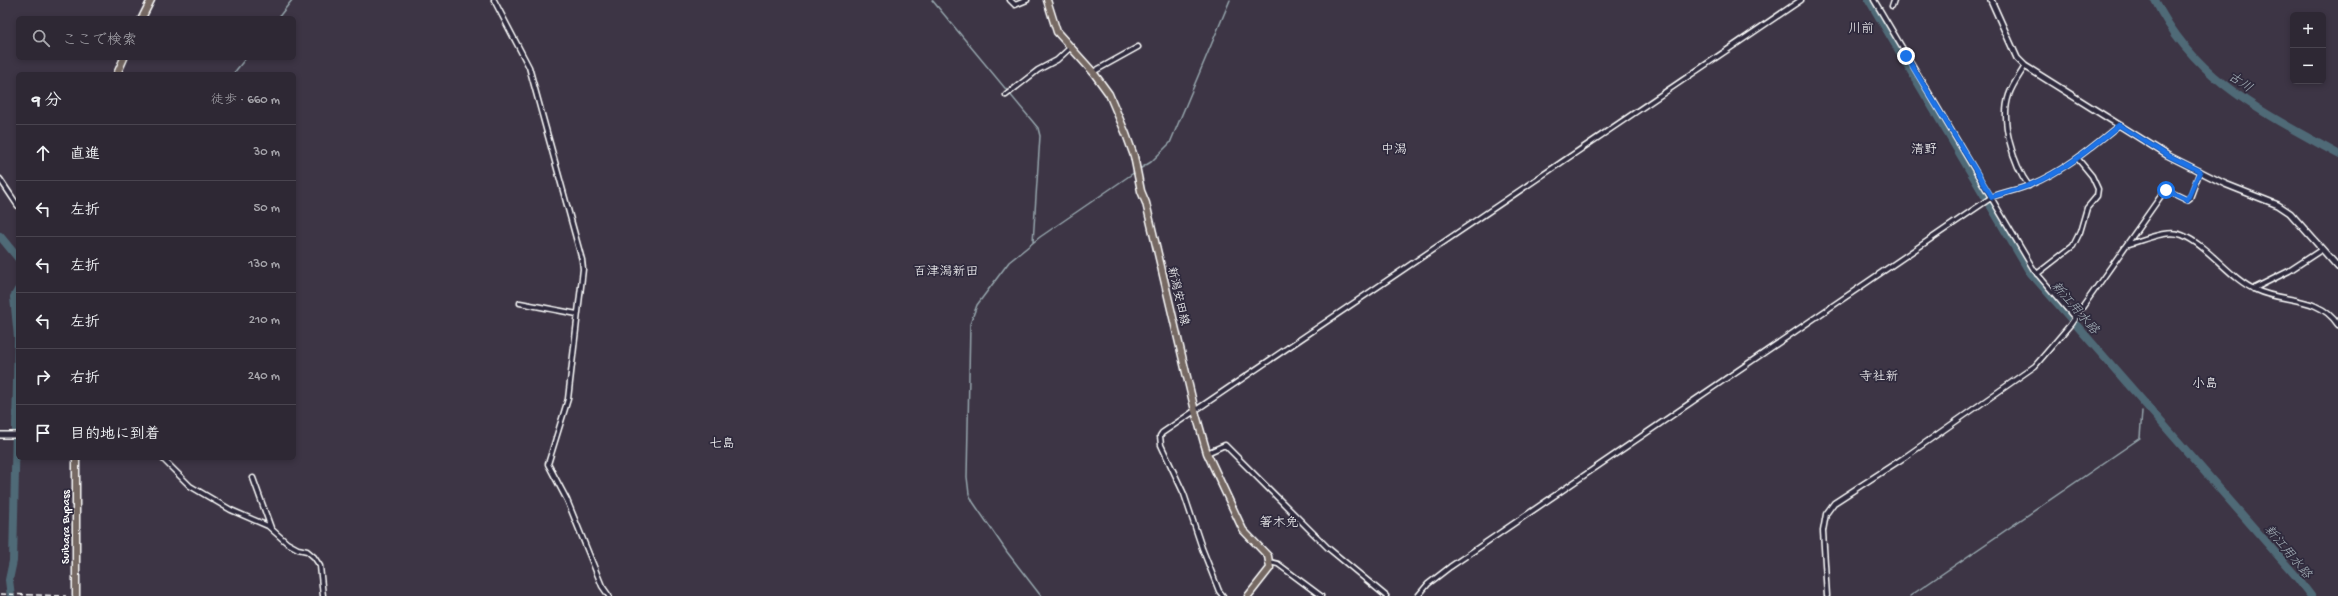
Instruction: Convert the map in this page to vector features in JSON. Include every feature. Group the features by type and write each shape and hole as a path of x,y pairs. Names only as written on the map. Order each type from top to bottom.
{"main road":[{"path":"143,16 150,0"},
{"name":"新潟安田線","path":"1046,0 1058,32 1110,94 1134,156 1195,411 1207,452 1243,530 1268,556 1270,562"},
{"path":"118,72 123,60"},
{"name":"Suibara Bypass","path":"76,460 76,596"},
{"path":"1248,596 1270,568 1270,562"}],"street":[{"path":"494,0 529,66 582,260 583,269 568,399 549,458 549,467 567,500 602,586 609,596"},
{"path":"1010,0 1015,5 1027,0"},
{"path":"1223,596 1219,591 1202,548 1184,494 1160,440 1162,433 1801,0"},
{"path":"1874,0 2037,274 2074,318"},
{"path":"1892,6 1894,0"},
{"path":"1991,0 2017,58 2025,66 2167,155 2278,205 2290,213 2338,268"},
{"path":"1008,94 1071,47"},
{"path":"1093,72 1138,47"},
{"path":"2025,66 2009,94 2005,109 2011,146 2029,186"},
{"path":"1418,596 1428,584 1450,567 1984,202 1991,198 2029,186 2078,159 2119,125"},
{"path":"2037,274 2074,246 2087,208 2097,196 2098,189 2092,176 2078,159"},
{"path":"1827,596 1823,531 1826,514 1834,503 2020,378 2039,362 2070,324 2128,244 2162,193 2166,190 2184,199 2190,198 2200,171"},
{"path":"0,179 16,203"},
{"path":"2128,244 2163,235 2182,235 2253,288 2300,300 2325,312 2338,325"},
{"path":"2253,288 2289,271 2321,250"},
{"path":"520,303 577,314"},
{"path":"0,435 16,435"},
{"path":"1207,452 1225,445 1328,548 1386,596"},
{"path":"164,460 190,486 232,510 271,528 287,543 298,549 307,550 314,556 320,566 323,596"},
{"path":"253,478 271,528"},
{"path":"1270,562 1278,564 1321,596"}],"waterway":[{"path":"280,16 292,0"},
{"path":"932,0 1038,128 1040,136 1033,242"},
{"path":"1138,170 1151,162 1170,143 1230,0"},
{"name":"新江用水路","path":"1869,0 2029,271 2295,575 2311,596"},
{"name":"古川","path":"2155,0 2171,28 2190,52 2233,92 2284,124 2338,154"},
{"path":"235,72 244,60"},
{"path":"1041,596 1007,552 969,494 967,477 970,324 977,305 1009,262 1040,237 1135,172"},
{"path":"0,236 16,256"},
{"path":"16,294 14,297 16,317"},
{"path":"1910,596 2140,438 2142,411"},
{"path":"11,596 9,580 13,561 16,427"}],"railway":[{"path":"0,594 66,596"}],"district":[{"name":"川前","path":"1861,27"},
{"name":"中潟","path":"1394,148"},
{"name":"清野","path":"1924,148"},
{"name":"百津潟新田","path":"946,270"},
{"name":"寺社新","path":"1879,375"},
{"name":"小島","path":"2205,382"},
{"name":"七島","path":"722,442"},
{"name":"箸木免","path":"1279,521"}],"route":[{"path":"1906,56 1992,197 2029,186 2078,159 2119,125 2167,155 2200,171 2190,198 2187,200 2166,190"}]}
